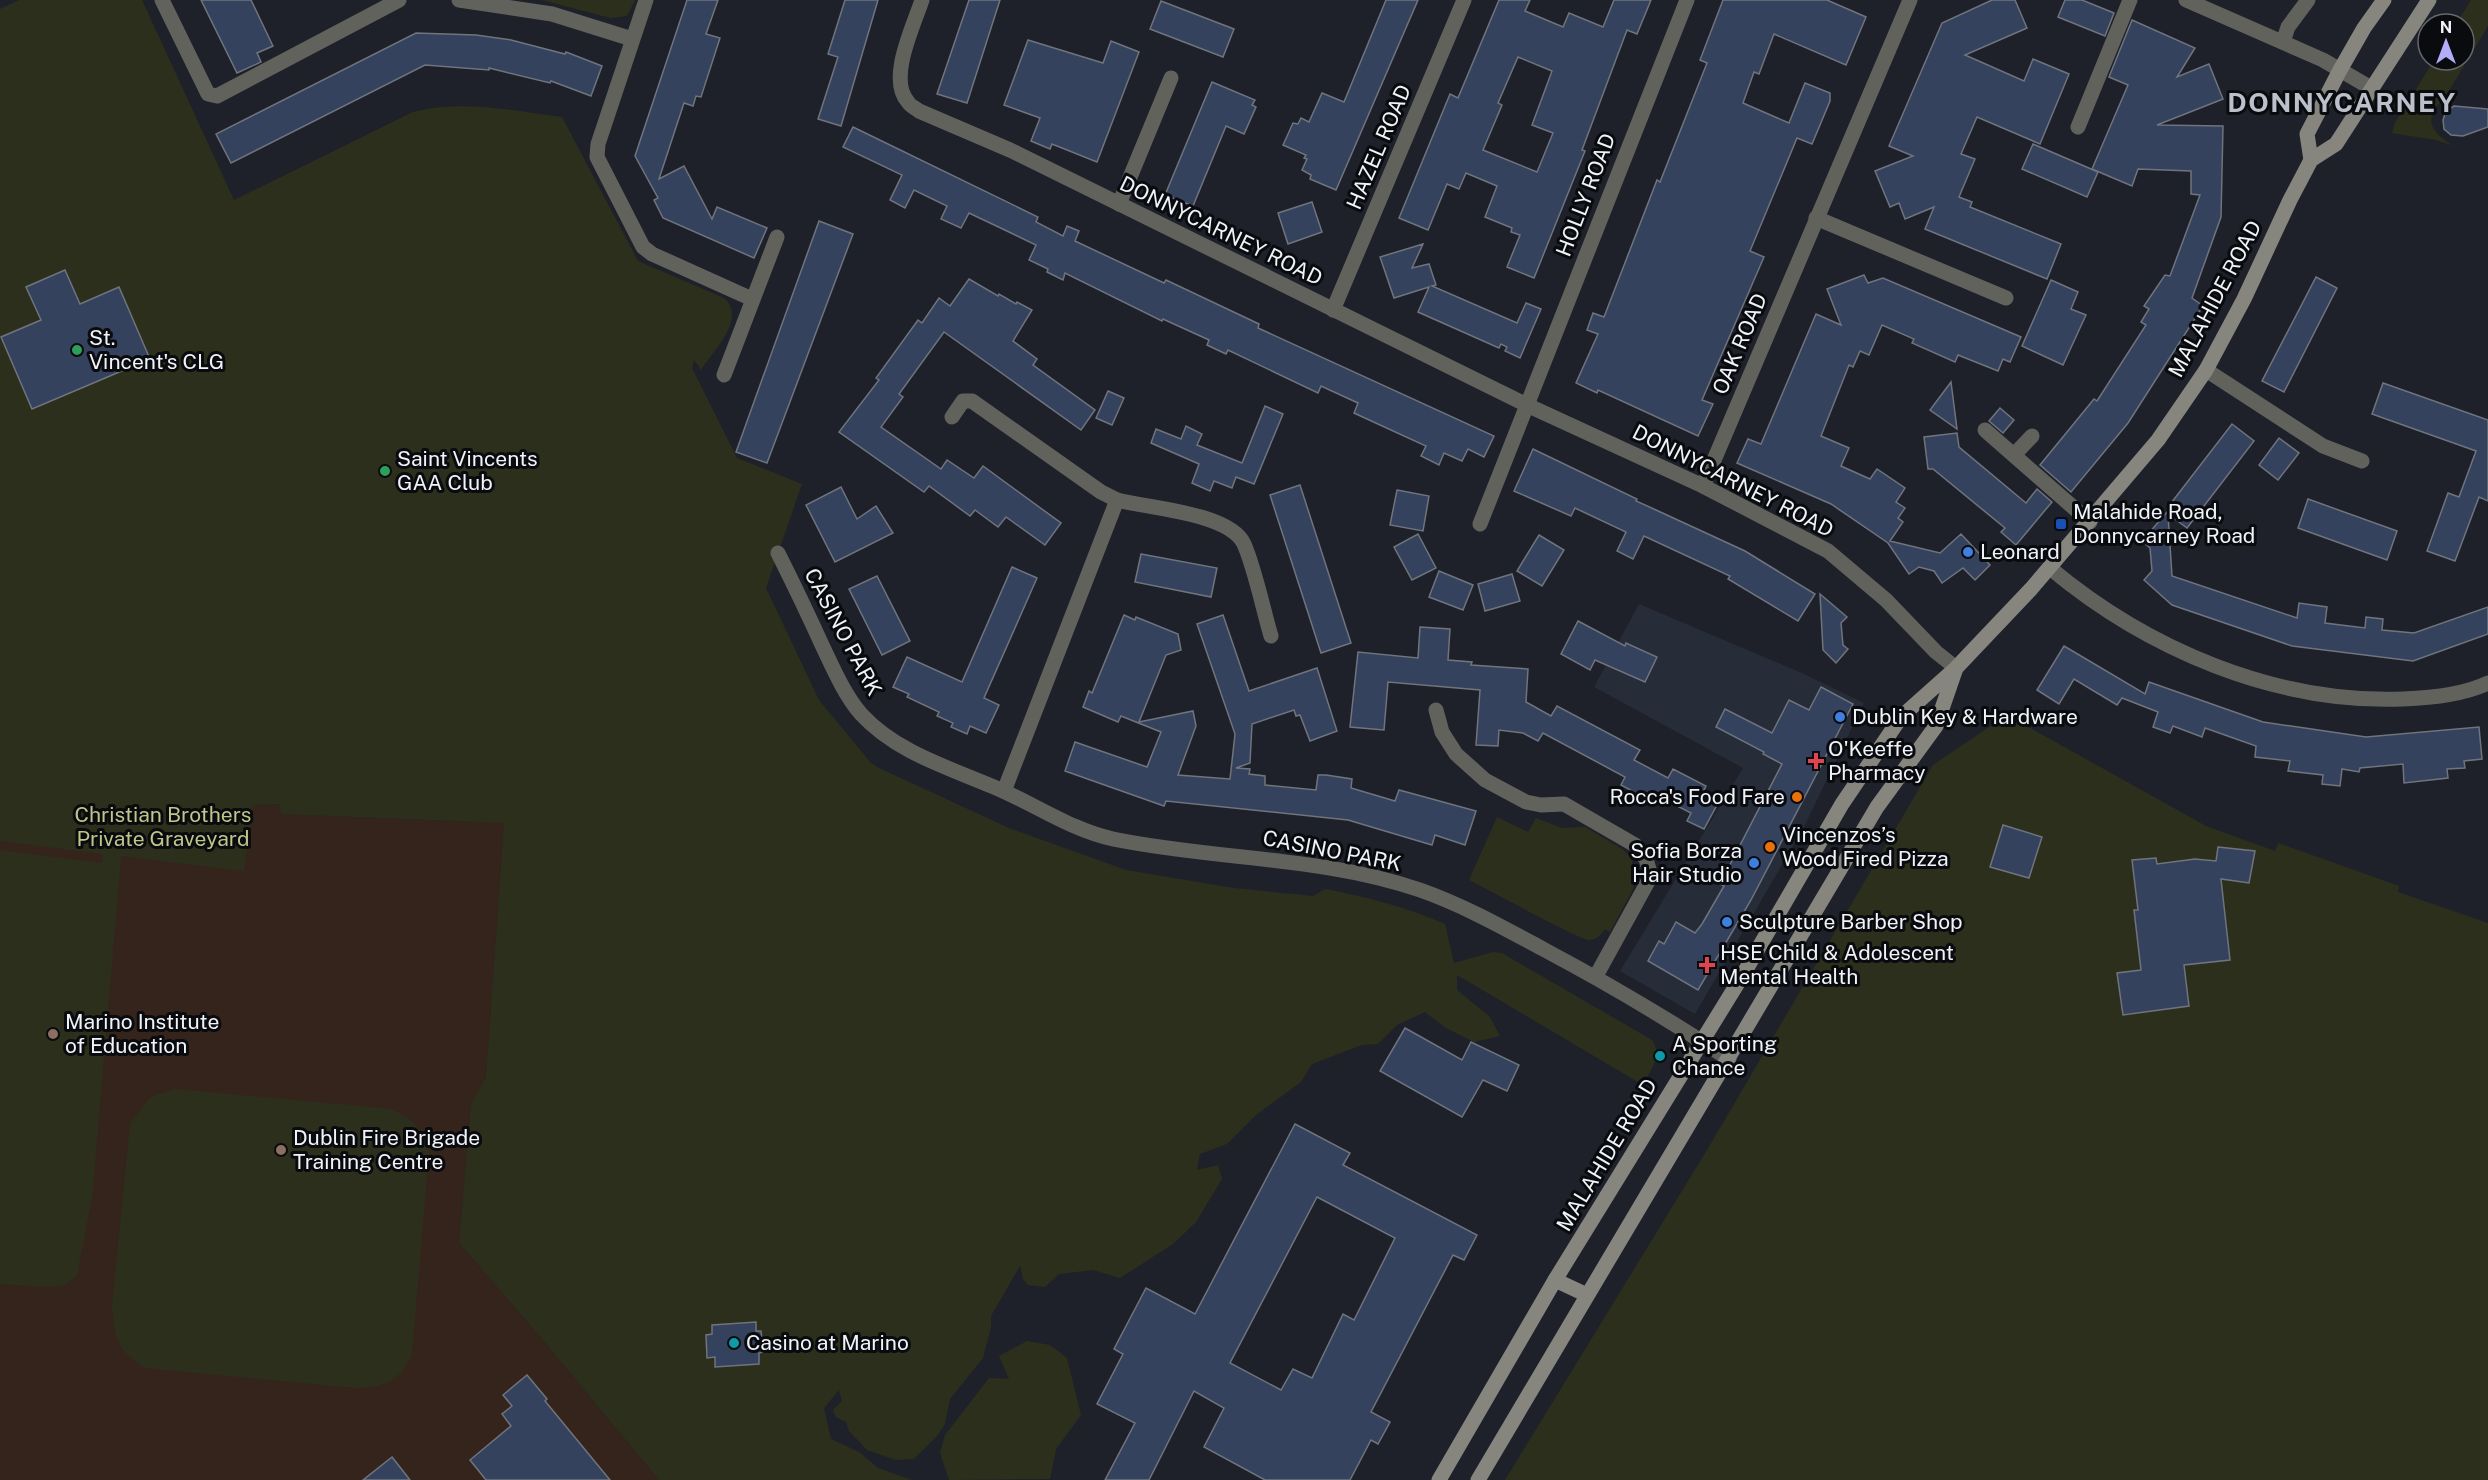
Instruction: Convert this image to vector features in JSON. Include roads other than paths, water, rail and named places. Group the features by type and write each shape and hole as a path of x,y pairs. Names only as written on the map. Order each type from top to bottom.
{"main road":[{"path":"2384,0 2364,28 2307,134 2311,160 2336,144 2429,0"},
{"name":"MALAHIDE ROAD","path":"1439,1480 1555,1280 1744,973 1842,804 1900,717 1956,668 2050,568 2158,440 2206,370 2244,299 2311,160"},
{"name":"MALAHIDE ROAD","path":"1478,1480 1877,807 1936,726 1956,668"},
{"path":"1555,1280 1587,1295"}],"street":[{"path":"162,0 208,93 217,96 399,0"},
{"path":"459,0 552,14 632,39"},
{"path":"646,0 598,144 597,157 642,248 652,255 752,299"},
{"name":"DONNYCARNEY ROAD","path":"922,0 901,64 899,79 902,92 908,102 919,111 1010,150 1527,405 1703,486 1828,551 1886,600 1936,652 1956,668"},
{"name":"HAZEL ROAD","path":"1333,310 1464,0"},
{"name":"HOLLY ROAD","path":"1527,405 1687,0"},
{"name":"OAK ROAD","path":"1703,486 1815,218 1910,0"},
{"path":"2078,127 2130,0"},
{"path":"2186,0 2283,42 2371,88"},
{"path":"2283,42 2288,27 2308,0"},
{"path":"1119,204 1171,78"},
{"path":"1815,218 2006,298"},
{"path":"724,375 777,237"},
{"path":"2206,370 2323,446 2362,462"},
{"path":"952,417 963,401 972,401 1101,492 1117,500 1216,521 1230,530 1244,542 1271,636"},
{"path":"1480,525 1527,405"},
{"path":"1985,430 2090,522"},
{"path":"2014,455 2032,436"},
{"path":"1004,791 1117,500"},
{"name":"CASINO PARK","path":"778,553 838,678 860,712 884,735 908,750 1110,839 1310,864 1359,873 1421,891 1505,928 1596,976 1728,1059"},
{"path":"2050,568 2079,591 2174,649 2230,672 2282,686 2370,700 2446,695 2488,683"},
{"path":"1436,710 1442,732 1456,754 1485,780 1526,802 1542,805 1564,804 1635,845 1646,859 1650,876 1596,976"}],"place":[{"name":"St. Vincent's CLG","path":"77,350"},
{"name":"Saint Vincents GAA Club","path":"385,471"},
{"name":"Malahide Road, Donnycarney Road","path":"2061,524"},
{"name":"Leonard","path":"1968,552"},
{"name":"Dublin Key & Hardware","path":"1840,717"},
{"name":"O'Keeffe Pharmacy","path":"1816,761"},
{"name":"Rocca's Food Fare","path":"1797,797"},
{"name":"Vincenzos’s Wood Fired Pizza","path":"1770,847"},
{"name":"Sofia Borza Hair Studio","path":"1754,863"},
{"name":"Sculpture Barber Shop","path":"1727,922"},
{"name":"HSE Child & Adolescent Mental Health","path":"1707,965"},
{"name":"Marino Institute of Education","path":"53,1034"},
{"name":"A Sporting Chance","path":"1660,1056"},
{"name":"Dublin Fire Brigade Training Centre","path":"281,1150"},
{"name":"Casino at Marino","path":"734,1343"}],"district":[{"name":"DONNYCARNEY","path":"2342,103"}],"park label":[{"name":"Christian Brothers Private Graveyard","path":"163,827"}]}
